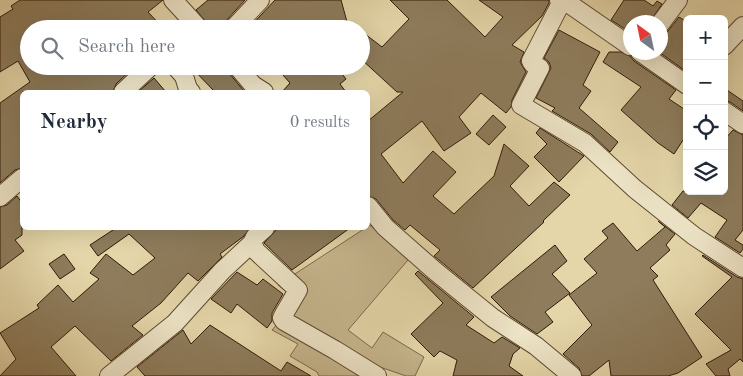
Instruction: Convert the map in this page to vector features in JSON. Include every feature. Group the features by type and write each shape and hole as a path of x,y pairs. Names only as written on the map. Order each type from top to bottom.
{"street":[{"path":"173,0 189,20"},
{"path":"241,20 260,0"},
{"path":"667,15 678,0"},
{"path":"623,41 568,3 561,1 531,61 540,68 521,104 585,143 635,189 694,236 743,268"},
{"path":"728,42 743,26"},
{"path":"651,60 683,82"},
{"path":"125,90 141,75"},
{"path":"183,75 188,90"},
{"path":"245,75 253,85 261,90"},
{"path":"728,114 743,124"},
{"path":"0,196 20,180"},
{"path":"370,209 385,228 435,271 493,318 536,346 572,376"},
{"path":"108,376 175,323 222,271 252,243 255,237 263,230"},
{"path":"252,243 256,251 298,290 282,318 284,321 377,376"}],"shaded area":[{"path":"370,225 408,260 348,330 372,348 383,332 424,357 415,376 406,376 380,367 376,376 319,376 317,372 290,356 298,344 272,330 298,301 278,285 362,230 370,230"}],"building":[{"path":"20,0 163,0 148,12 156,20 20,20 20,64 18,61 0,72 0,17 13,9 11,6"},
{"path":"208,0 245,0 227,20 204,20 196,10"},
{"path":"275,0 341,0 347,20 256,20"},
{"path":"390,0 447,0 485,37 503,17 479,0 549,0 542,16 512,45 524,52 520,62 526,72 512,100 511,107 506,113 481,93 459,117 471,133 444,151 422,121 381,154 403,183 433,151 456,172 433,196 454,214 494,176 504,144 529,166 510,186 529,206 554,182 570,195 473,288 434,256 440,250 410,225 405,230 393,220 376,199 370,197 370,119 403,92 397,92 370,67 370,38 382,47 409,19"},
{"path":"624,0 644,0 653,6 657,1 662,4 655,15 623,15 623,28 611,20"},
{"path":"679,17 683,20 683,69 668,58 668,31"},
{"path":"559,30 600,52 583,85 591,91 579,108 618,142 610,152 591,134 552,111 555,108 536,98 551,68 549,62 544,58"},
{"path":"609,52 621,52 623,53 623,60 633,60 676,90 669,99 683,108 683,140 674,154 658,143 621,110 641,87 603,62"},
{"path":"26,75 126,75 116,84 114,90 20,90 20,169 15,170 0,183 0,103 30,82"},
{"path":"199,75 231,75 243,90 213,90"},
{"path":"283,75 343,75 346,79 340,84 344,90 284,90 290,83"},
{"path":"154,78 164,90 140,90"},
{"path":"728,91 743,101 743,111 728,101"},
{"path":"493,115 506,127 489,145 476,134"},
{"path":"540,128 584,156 559,182 534,157 547,144 536,133"},
{"path":"733,130 743,135 743,230 735,240 743,245 740,253 715,237 727,220 701,203 688,218 672,205 683,191 683,195 728,195 728,136"},
{"path":"17,196 20,200 20,230 22,230 22,235 15,240 24,251 0,269 0,207 7,205"},
{"path":"658,221 675,234 666,245 670,250 650,268 658,276 653,280 702,357 678,373 668,376 611,376 609,360 589,376 582,376 579,368 563,354 592,325 569,295 597,273 584,259 608,238 602,231 613,223 637,251 665,227"},
{"path":"113,230 248,230 244,236 220,254 222,257 198,281 188,273 161,303 132,326 143,335 111,361 75,326 51,347 76,376 0,376 16,359 0,333 39,308 37,305 58,285 73,302 99,279 90,273 106,254 133,275 155,258 129,234 98,256 90,245"},
{"path":"276,230 347,230 292,270 264,243"},
{"path":"555,245 567,261 552,274 570,293 545,312 553,322 537,334 510,316 491,297"},
{"path":"64,254 75,269 60,279 49,264"},
{"path":"703,255 743,279 743,362 740,359 728,369 730,376 716,376 706,364 731,350 695,314 732,277"},
{"path":"418,271 474,317 466,325 494,343 502,337 520,348 513,354 509,366 523,376 453,376 457,360 440,351 434,357 411,334 443,303 415,274"},
{"path":"237,272 257,285 263,279 283,294 272,313 272,321 267,328 237,304 231,313 211,299"},
{"path":"210,325 281,371 287,362 311,376 145,376 137,367 183,330 191,344"}]}
